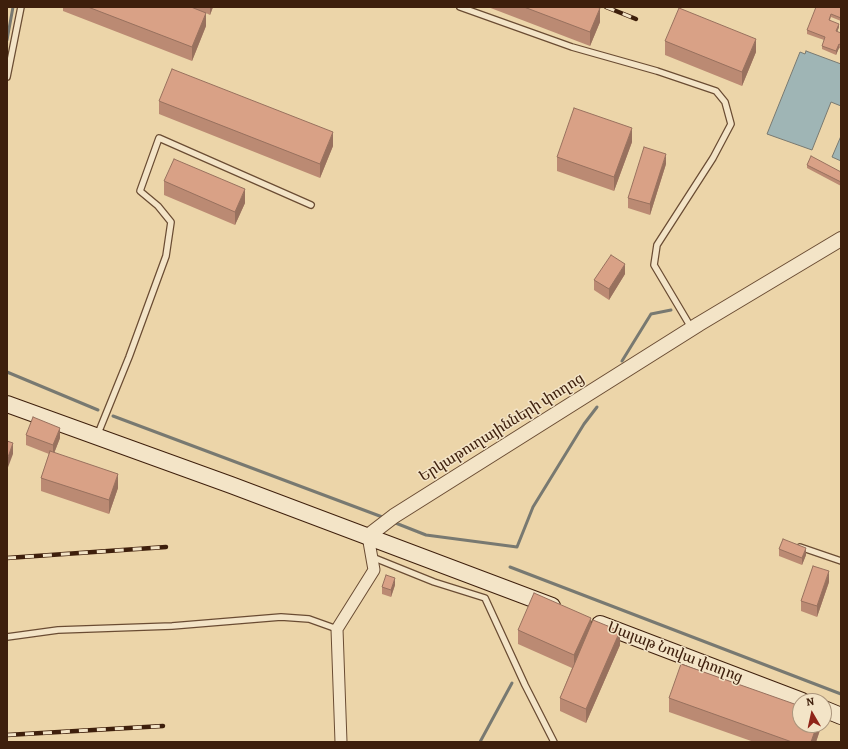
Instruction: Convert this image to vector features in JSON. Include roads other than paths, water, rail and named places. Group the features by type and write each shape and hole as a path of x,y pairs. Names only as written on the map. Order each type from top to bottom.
{"main road":[{"path":"7,404 375,531 563,610"},
{"name":"Սայաթ Նովա փողոց","path":"585,619 792,697"}],"street":[{"name":"Երկաթուղայինների փողոց","path":"375,531 394,516 692,329 841,239"},
{"path":"341,742 337,630 374,570 372,557 375,531"}],"lane":[{"path":"7,76 21,7"},
{"path":"460,7 572,47 657,70 716,91 725,102 731,124 713,158 657,244 654,264 692,329"},
{"path":"97,436 129,357 166,256 171,222 158,206 140,191 159,138 311,205"},
{"path":"795,545 841,560"},
{"path":"372,557 434,582 485,598 525,685 554,742"},
{"path":"7,637 58,630 172,626 281,617 309,619 337,630"}],"waterway":[{"path":"7,40 13,7"},
{"path":"622,361 651,314 671,310"},
{"path":"7,372 98,410"},
{"path":"393,522 426,535 517,547 533,507 584,424 597,407"},
{"path":"113,416 385,518"},
{"path":"510,567 841,694"},
{"path":"480,742 512,683"}],"railway":[{"path":"606,7 636,19"},
{"path":"7,558 166,547"},
{"path":"7,735 163,726"}]}
